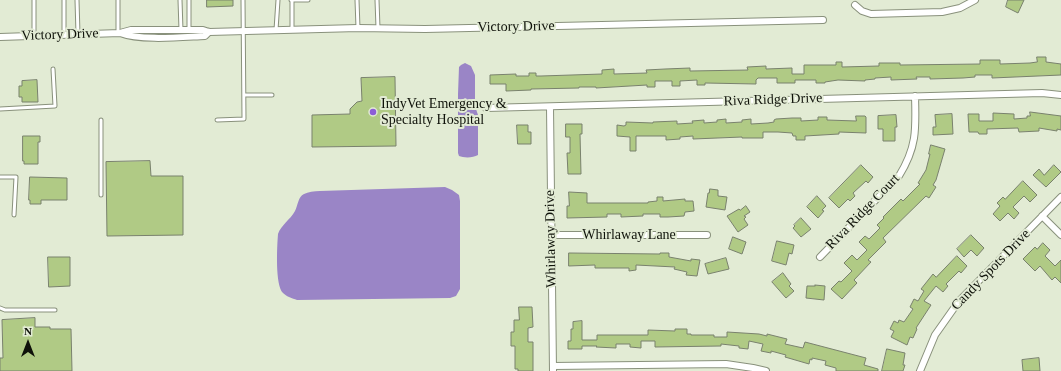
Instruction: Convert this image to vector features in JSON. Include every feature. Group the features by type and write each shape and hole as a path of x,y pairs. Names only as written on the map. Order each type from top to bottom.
{"street":[{"path":"855,5 862,11 871,14 933,13 960,8 976,0"},
{"name":"Victory Drive","path":"0,37 64,35 130,30 203,30 209,32 823,20"},
{"name":"Victory Drive","path":"119,32 131,37 205,36 209,32"},
{"name":"Riva Ridge Drive","path":"486,108 1042,93 1061,95"},
{"name":"Riva Ridge Court","path":"820,257 899,176 907,164 915,136 915,96"},
{"name":"Whirlaway Drive","path":"550,107 553,368"},
{"name":"Candy Spots Drive","path":"920,371 935,335 959,301 1061,197"},
{"path":"1042,216 1061,235"},
{"name":"Whirlaway Lane","path":"551,235 707,234"},
{"path":"553,368 726,364 766,371"}],"lane":[{"path":"34,0 34,36"},
{"path":"64,0 64,35"},
{"path":"77,0 78,34"},
{"path":"118,0 119,32"},
{"path":"180,0 181,30"},
{"path":"189,0 189,30"},
{"path":"217,120 244,119 243,0"},
{"path":"276,30 278,0"},
{"path":"292,30 291,0 308,0"},
{"path":"357,0 358,28"},
{"path":"377,0 378,29"},
{"path":"0,109 55,106 53,68"},
{"path":"244,95 272,96"},
{"path":"101,120 101,195"},
{"path":"0,177 16,177 14,215"},
{"path":"0,308 5,310 55,310"}],"shaded area":[{"path":"465,63 471,66 475,75 475,106 478,115 478,155 474,157 459,156 458,153 459,67"},
{"path":"445,187 459,195 460,201 460,289 456,296 450,298 297,300 283,293 280,289 277,256 278,234 293,214 302,195 309,192 318,191"}],"building":[{"path":"207,0 233,0 233,6 207,7"},
{"path":"1008,0 1024,0 1018,13 1006,7"},
{"path":"1037,57 1046,57 1046,62 1061,64 1061,75 992,78 992,75 975,75 975,77 963,78 930,79 930,77 916,77 917,79 891,80 891,77 875,78 865,81 838,80 825,83 816,83 816,80 795,80 795,83 777,83 777,78 758,78 756,80 756,84 705,83 705,85 697,85 697,80 680,81 680,86 672,86 672,81 655,81 655,87 647,87 647,85 506,91 506,84 490,84 490,75 516,74 516,76 529,76 529,73 536,73 536,76 602,74 602,70 614,69 614,74 647,73 646,70 690,68 690,71 748,70 747,67 766,66 766,69 792,68 792,74 804,74 804,65 836,65 836,62 842,62 842,67 879,66 879,63 900,63 900,65 980,64 980,60 1000,60 1000,64 1037,62"},
{"name":"IndyVet Emergency & Specialty Hospital","path":"395,77 396,146 312,147 312,115 350,114 350,109 357,102 362,101 361,78"},
{"path":"37,80 38,102 22,102 22,97 19,97 19,86 22,86 22,81"},
{"path":"1030,112 1061,116 1061,130 1057,129 1057,131 1039,128 1039,131 1019,132 1018,128 987,129 987,134 969,132 968,114 979,114 979,121 993,121 993,113 1014,114 1014,119 1027,118 1027,116 1030,116"},
{"path":"952,114 953,134 933,135 933,127 936,127 935,115"},
{"path":"896,115 897,127 895,127 895,141 883,141 883,129 878,129 878,116"},
{"path":"856,116 866,117 866,133 839,132 839,134 805,136 805,140 796,140 796,136 793,136 792,133 778,132 763,132 763,138 742,137 693,139 693,136 666,140 666,136 636,136 636,151 630,151 630,137 617,136 617,125 624,126 626,125 626,122 653,123 677,121 677,124 693,123 692,121 704,120 704,123 717,122 717,120 726,119 726,123 742,122 742,120 751,119 751,124 768,123 774,122 776,119 792,118 801,118 801,121 818,120 818,117 827,117 827,120 856,121"},
{"path":"566,124 582,124 582,134 580,134 581,174 568,174 567,153 570,153 570,137 566,137"},
{"path":"517,125 528,125 528,132 531,132 531,144 518,144"},
{"path":"23,136 40,136 40,142 38,142 38,164 24,164"},
{"path":"931,145 945,149 936,180 933,185 936,187 929,198 926,196 883,238 886,242 868,260 871,262 854,280 857,283 842,299 831,289 852,271 844,263 852,255 857,260 867,250 859,242 865,236 869,239 880,228 877,225 884,218 883,217 901,199 903,201 920,184 918,183 926,170"},
{"path":"150,161 151,176 183,176 183,235 107,236 106,162"},
{"path":"861,165 873,177 868,183 866,181 853,193 855,196 850,201 848,199 839,208 829,198"},
{"path":"1054,165 1061,172 1046,187 1033,175 1039,169 1044,175"},
{"path":"30,177 67,178 67,200 41,200 41,204 30,204"},
{"path":"1023,181 1037,195 1030,202 1024,196 1013,207 1019,213 1014,219 1008,213 1000,221 993,214 1000,206 997,203 1003,197 1005,199"},
{"path":"710,189 718,190 718,196 727,197 725,210 706,207"},
{"path":"569,192 587,193 587,203 648,203 657,201 657,197 663,197 663,201 685,199 685,201 693,201 694,211 685,212 684,216 668,217 660,217 660,214 643,214 643,216 621,217 621,214 607,214 607,217 567,218"},
{"path":"817,196 826,206 818,218 807,207"},
{"path":"746,206 750,212 744,216 746,217 744,219 748,225 738,232 727,216"},
{"path":"801,218 811,229 801,237 793,228"},
{"path":"971,235 984,248 977,256 971,250 964,257 957,249"},
{"path":"733,237 746,242 742,254 729,249"},
{"path":"777,241 794,245 792,254 789,253 786,265 772,261"},
{"path":"1043,243 1050,250 1045,256 1055,266 1061,260 1061,283 1055,277 1052,280 1040,266 1035,271 1023,259 1035,247 1037,249"},
{"path":"569,253 669,253 669,257 691,261 691,259 700,260 697,276 686,275 687,272 674,269 675,267 636,265 636,270 629,271 629,268 595,268 595,265 569,266"},
{"path":"957,256 967,266 961,273 959,271 946,284 948,286 943,292 936,286 924,301 931,305 916,328 917,329 913,338 910,337 907,345 891,337 894,331 890,329 894,321 898,323 899,320 904,322 913,309 910,307 914,299 918,301 924,291 921,289 933,274 936,277"},
{"path":"48,257 70,257 70,286 49,287"},
{"path":"726,258 729,269 708,274 705,264"},
{"path":"783,273 791,284 789,286 794,291 786,298 772,282"},
{"path":"807,286 825,286 824,300 806,298"},
{"path":"519,307 532,307 533,327 528,328 528,342 533,342 533,371 518,371 518,369 515,369 515,346 511,346 511,332 514,332 514,320 519,320"},
{"path":"35,318 35,327 71,329 72,371 0,371 0,358 3,358 2,320"},
{"path":"582,321 582,340 597,340 597,335 648,335 648,330 675,331 675,329 687,329 687,334 691,335 714,335 714,337 727,337 727,332 767,336 767,334 787,339 785,344 803,348 805,342 866,358 864,365 878,369 878,371 836,371 836,368 825,365 826,361 812,358 812,360 810,359 809,364 785,357 786,355 771,351 771,353 761,351 763,344 749,341 748,349 739,348 739,346 721,344 721,346 655,347 655,341 641,341 641,348 630,347 630,344 616,344 616,348 582,346 582,349 568,349 568,341 571,341 571,329 573,329 573,322"},
{"path":"887,349 905,353 903,365 905,365 903,371 882,371"},
{"path":"1039,358 1040,371 1023,371 1022,360"}],"place":[{"name":"IndyVet Emergency & Specialty Hospital","path":"373,112"}]}
